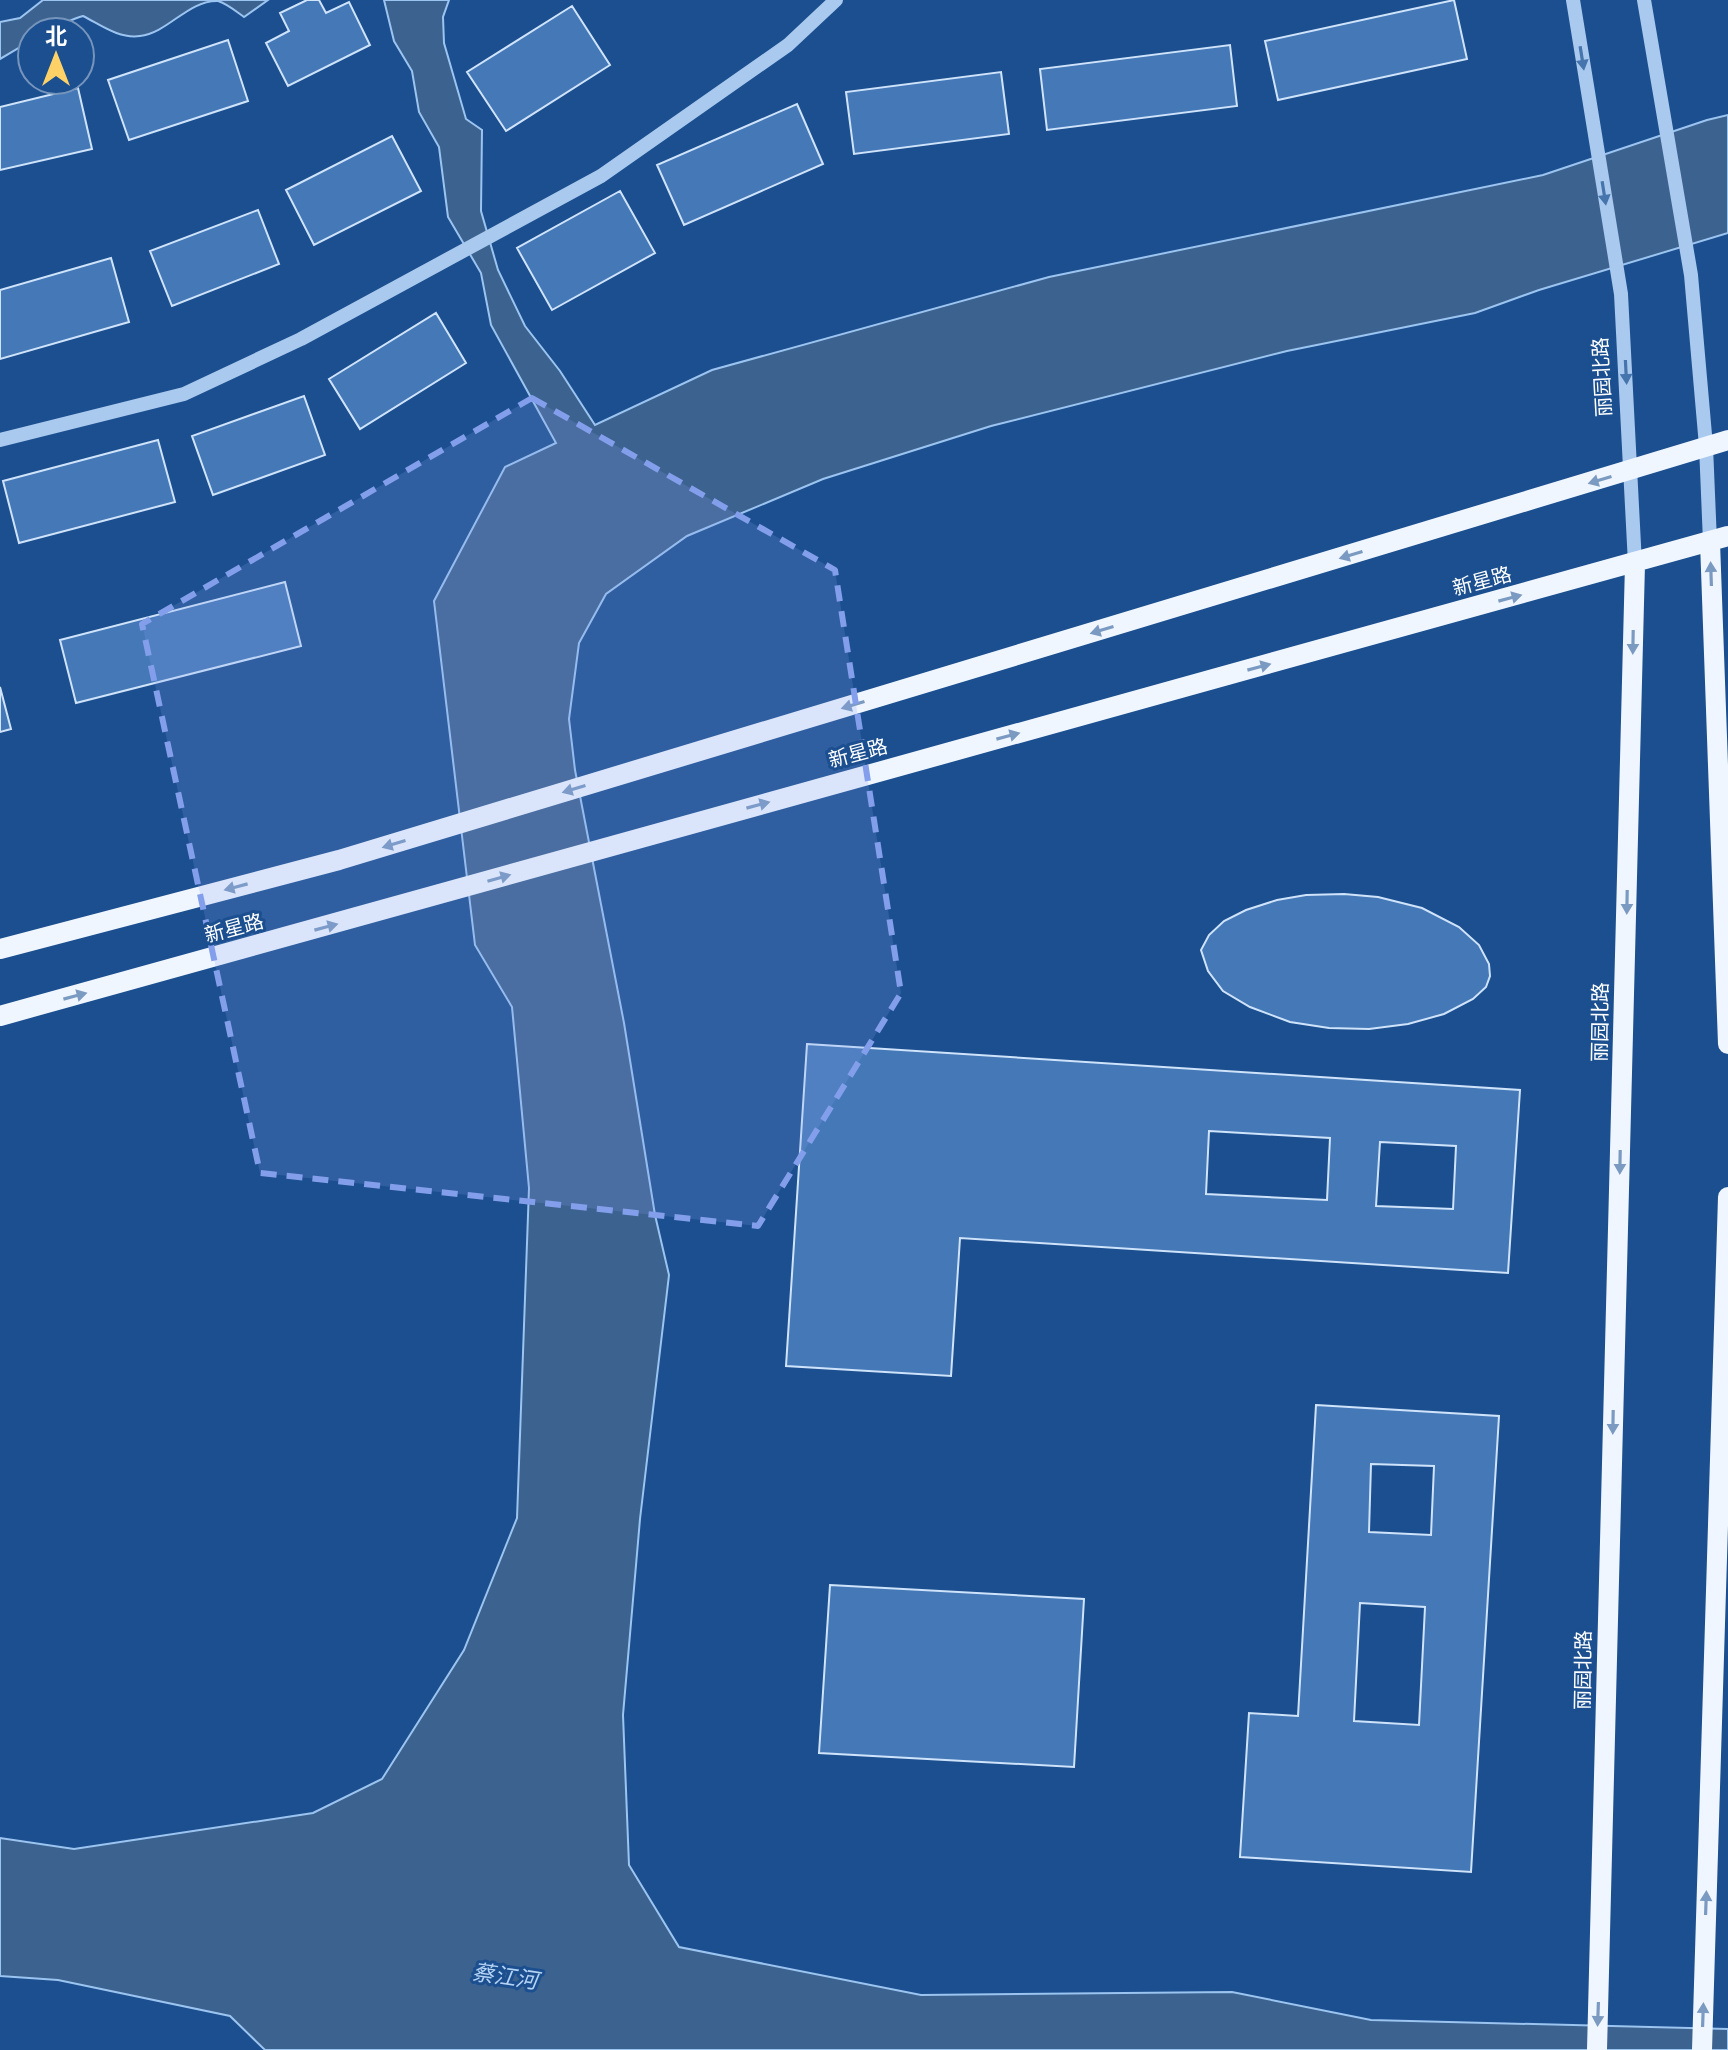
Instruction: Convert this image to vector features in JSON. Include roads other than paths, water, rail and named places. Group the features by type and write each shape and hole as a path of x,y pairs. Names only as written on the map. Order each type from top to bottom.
{"main road":[{"path":"1632,470 1728,440"},
{"name":"新星路","path":"0,949 339,860 1632,470"},
{"path":"1719,539 1728,1044"},
{"name":"新星路","path":"0,1016 1719,539"},
{"name":"丽园北路","path":"1597,2050 1635,564"},
{"path":"1702,2050 1728,1197"}],"street":[{"path":"0,440 184,394 301,339 601,176 788,45 836,0"},
{"name":"丽园北路","path":"1573,0 1621,294 1635,564"},
{"path":"1644,0 1691,275 1706,446 1719,539"}],"water":[{"path":"43,0 268,0 244,17 221,2 207,2 160,29 140,36 117,33 103,27 96,23 96,16 23,16"},
{"name":"蔡江河","path":"384,0 449,0 443,17 444,43 466,119 482,130 481,211 498,270 525,326 560,371 595,425 712,370 1049,277 1543,175 1728,115 1728,233 1539,290 1475,313 1287,351 991,426 823,479 687,536 606,594 579,643 569,719 575,770 624,1023 655,1215 669,1275 640,1519 623,1715 629,1865 679,1947 921,1995 1232,1992 1371,2020 1728,2029 1728,2050 265,2050 230,2016 58,1980 0,1976 0,1838 74,1849 313,1813 382,1779 464,1650 517,1518 529,1188 512,1007 475,945 434,601 505,467 556,443 491,325 481,273 448,217 439,147 419,112 412,71 394,41"},
{"path":"16,19 16,50 0,59 0,22"}]}
